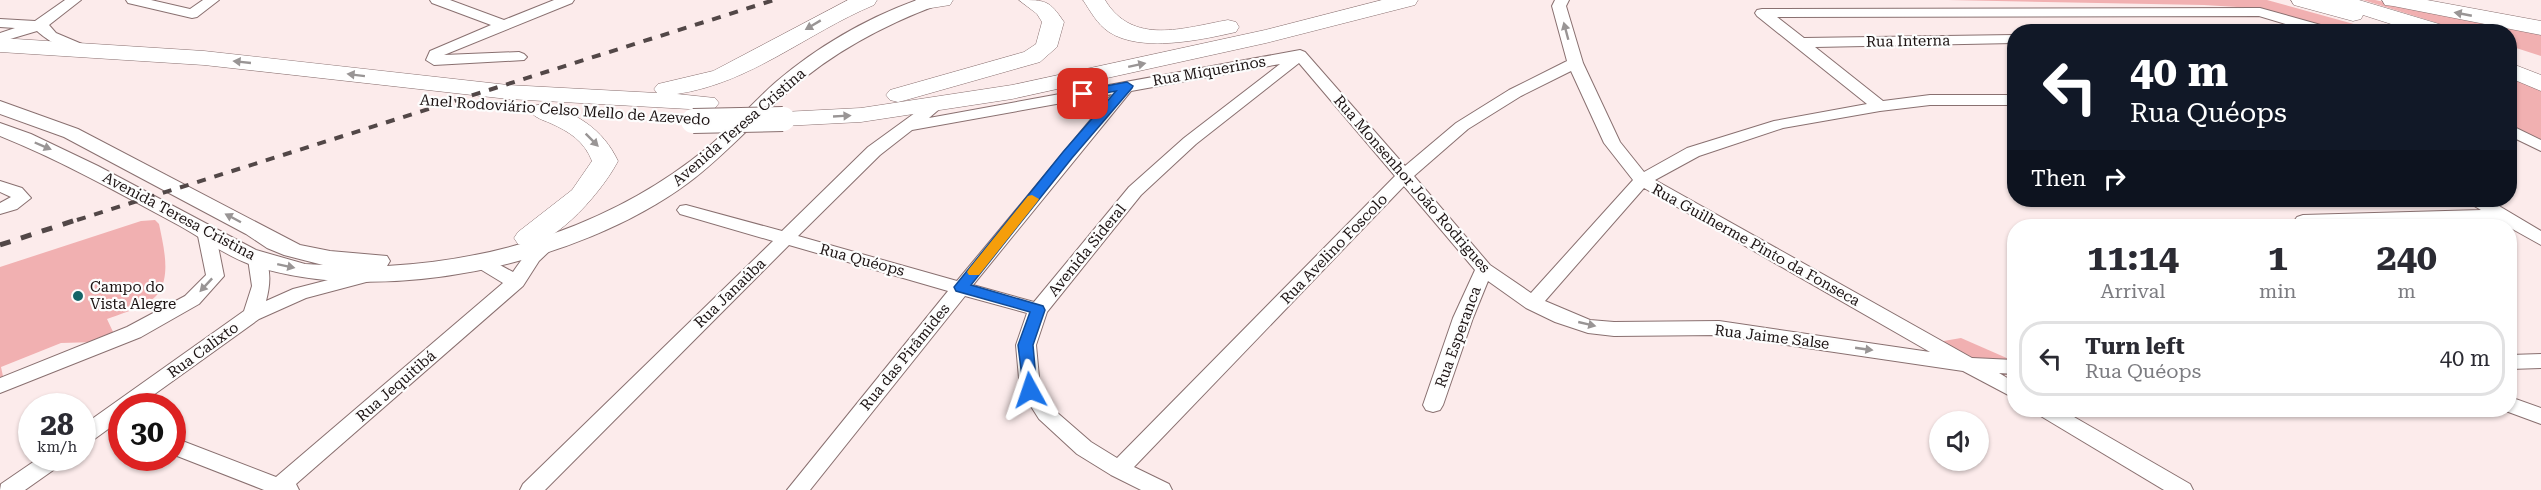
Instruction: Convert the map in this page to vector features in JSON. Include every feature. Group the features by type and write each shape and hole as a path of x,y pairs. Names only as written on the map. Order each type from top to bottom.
{"highway":[{"path":"508,92 669,89 703,84 736,71 820,20 866,0"},
{"path":"898,94 1032,57 1046,47 1053,22 1045,10 1030,0"},
{"path":"1094,0 1111,24 1121,30 1146,38 1228,27"},
{"name":"Anel Rodoviário Celso Mello de Azevedo","path":"788,110 1017,74 1349,0"},
{"name":"Anel Rodoviário Celso Mello de Azevedo","path":"0,63 207,76 542,111 788,110 861,115 1012,92 1266,36 1407,0"},
{"path":"2302,0 2379,24"},
{"path":"2337,0 2415,24"},
{"path":"2392,0 2541,28"},
{"name":"Anel Rodoviário Celso Mello de Azevedo","path":"0,45 236,61 700,112"},
{"path":"2517,55 2541,63"},
{"path":"2517,70 2541,76"},
{"path":"2517,72 2541,84"},
{"path":"539,240 596,181 604,161 599,144 587,134 542,111"}],"main road":[{"name":"Avenida Teresa Cristina","path":"0,107 71,133 254,229 283,247 319,256 364,262 463,253 539,240 662,177 699,150 766,84 804,55 843,29 898,0"},
{"name":"Avenida Teresa Cristina","path":"0,129 84,165 257,259 284,266 363,277 426,271 481,262 539,240 613,218 659,195 715,151 784,85 826,54 868,30 934,1"}],"street":[{"path":"0,38 40,25 74,0"},
{"path":"133,0 192,14 212,0"},
{"path":"437,0 505,25"},
{"path":"519,57 434,60 435,54 448,47 567,0"},
{"name":"Rua Guilherme Pinto da Fonseca","path":"1562,0 1559,6 1575,63 1612,143 1642,180 2007,387"},
{"path":"1880,105 1762,13 2260,12 2302,24"},
{"path":"0,23 40,25 51,36 84,50"},
{"name":"Rua Interna","path":"1802,43 2007,39"},
{"name":"Rua Miquerinos","path":"905,127 1300,55"},
{"name":"Rua Monsenhor João Rodrigues","path":"1300,55 1484,269 1533,303"},
{"name":"Avenida Sideral","path":"1161,490 1084,448 1046,414 1030,390 1026,345 1038,310 1136,191 1190,141 1300,55"},
{"name":"Rua Avelino Foscolo","path":"1119,469 1404,176 1462,126 1515,93 1575,63"},
{"name":"Rua das Pirâmides","path":"798,490 1068,155 1127,86"},
{"path":"1533,303 1642,180 1693,152 1780,124 1880,105 1930,100 2007,100"},
{"name":"Rua Janaúba","path":"531,490 667,353 874,151 936,105"},
{"path":"2517,134 2541,146"},
{"path":"0,186 16,192 22,198 11,206 0,209"},
{"path":"2489,207 2508,219"},
{"name":"Rua Quéops","path":"686,210 1038,310"},
{"path":"2369,219 2502,215"},
{"path":"2517,224 2541,239"},
{"path":"0,386 134,332 192,300 215,276 206,231"},
{"name":"Rua Jequitibá","path":"281,489 516,282 533,257 539,240"},
{"name":"Rua Calixto","path":"252,314 261,286 257,259"},
{"path":"481,262 516,282"},
{"name":"Rua Esperanca","path":"1433,405 1463,318 1484,269"},
{"name":"Rua Calixto","path":"147,393 252,314 300,293 363,277"},
{"name":"Rua Jaime Salse","path":"1533,303 1588,326 1638,330 1719,328 1970,365 2007,367"},
{"path":"2517,362 2541,361"},
{"path":"2517,407 2541,416"},
{"path":"2058,417 2182,490"},
{"path":"186,451 281,489"},
{"path":"9,490 36,471"}],"shaded area":[{"path":"1948,0 2267,0 2354,24 2317,24 2254,8"},
{"path":"2363,0 2375,0 2496,24 2440,24"},
{"path":"2517,28 2541,33 2541,56 2517,48"},
{"path":"2517,79 2541,91 2541,141 2517,129"},
{"name":"Campo do Vista Alegre","path":"155,220 159,224 165,256 164,278 156,296 138,308 107,319 114,334 96,342 61,343 1,367 4,381 0,382 0,267 141,221"},
{"path":"1961,338 2007,358 2002,387 1932,343"}],"railway":[{"path":"77,220 774,0"},
{"path":"0,245 82,218"}],"slow traffic":[{"path":"974,272 1032,199"}],"place":[{"name":"Campo do Vista Alegre","path":"78,296"}],"route":[{"path":"1030,390 1026,345 1038,310 961,287 1127,86 1083,94"}]}
